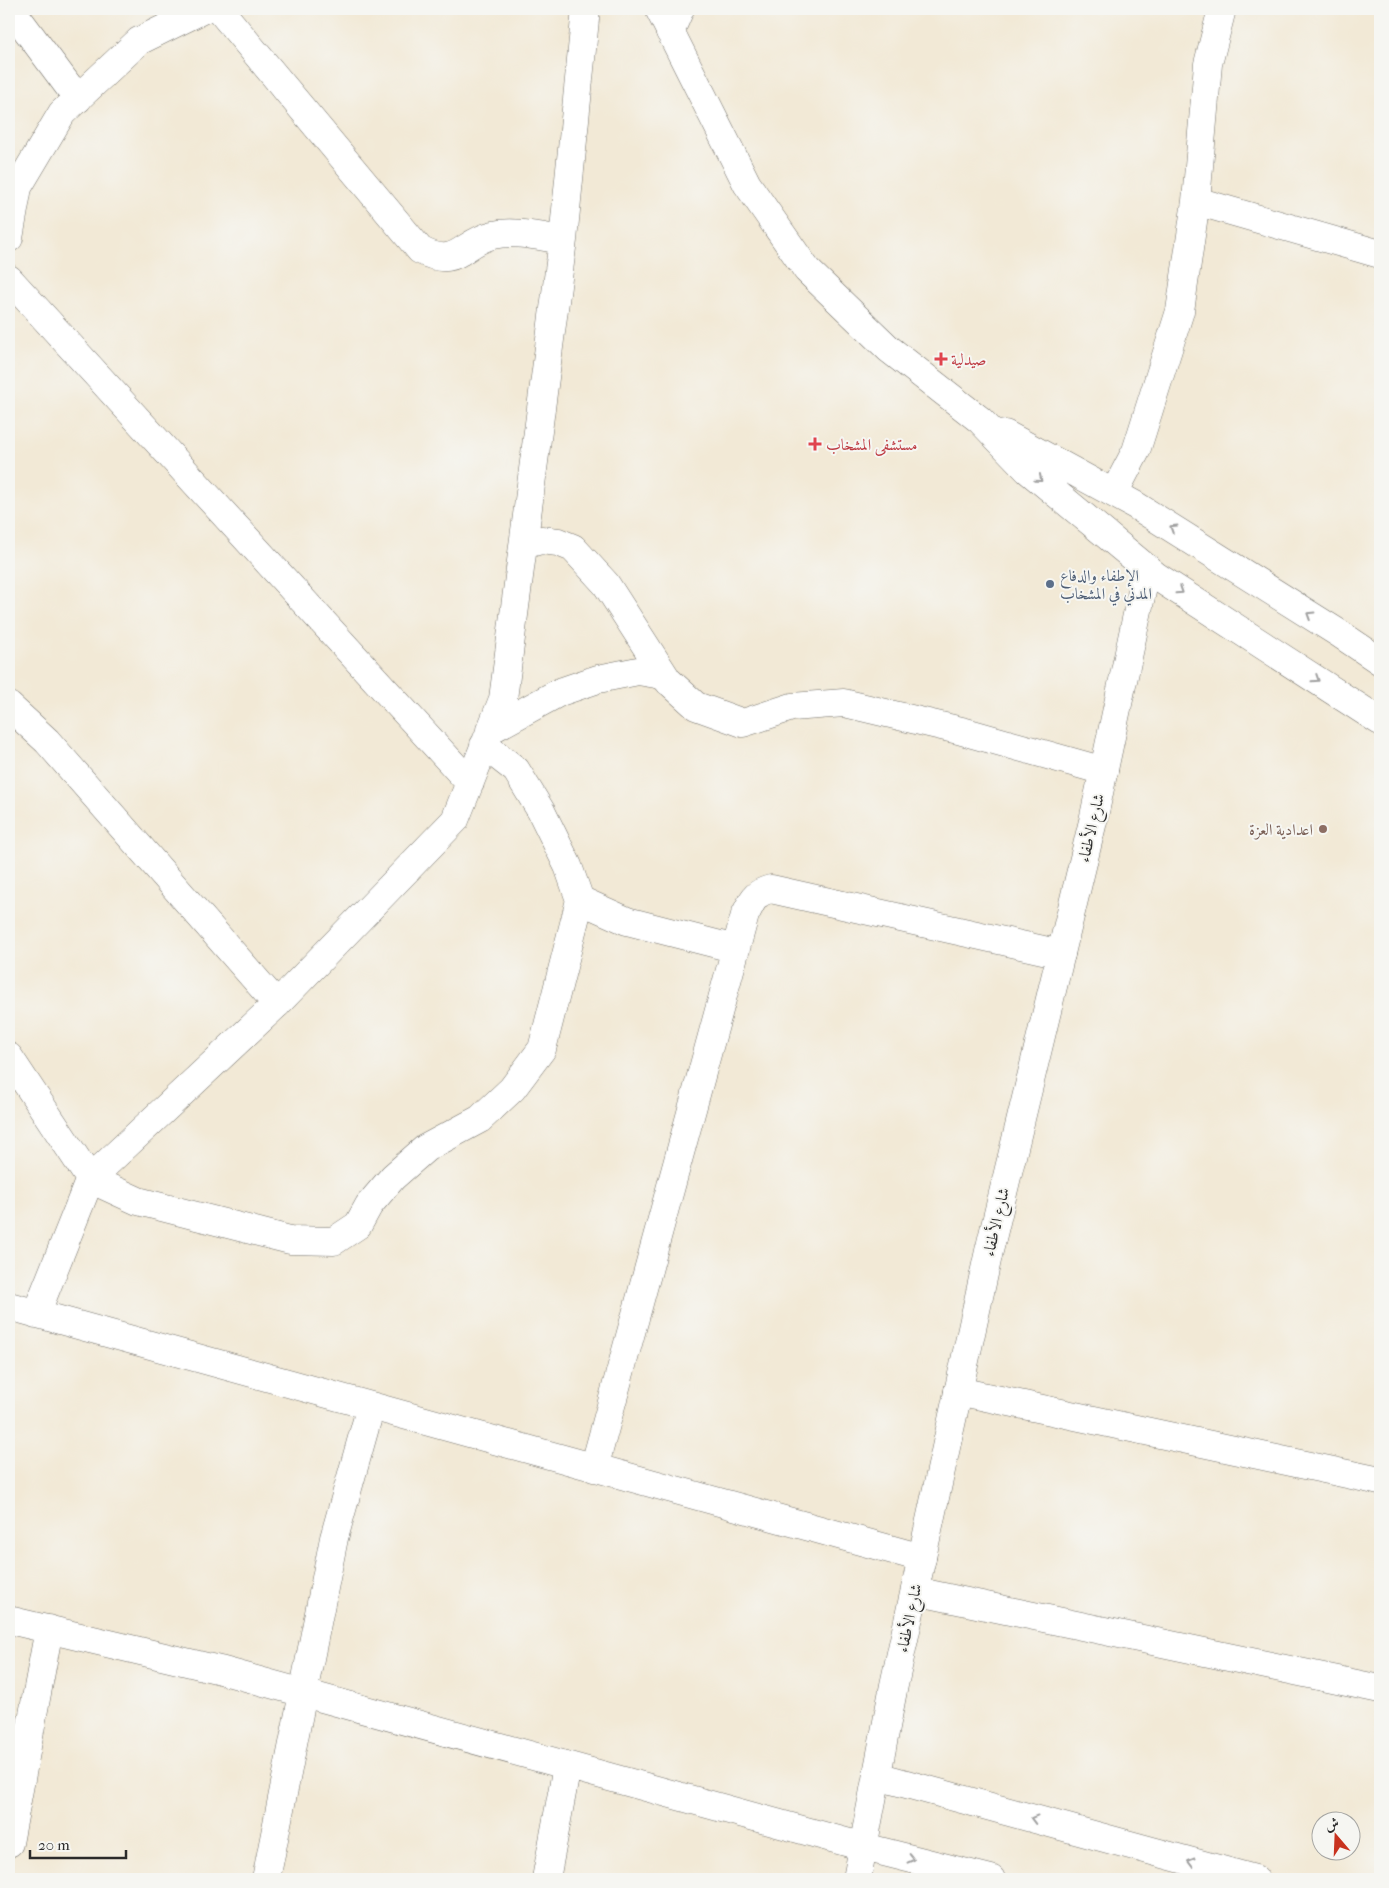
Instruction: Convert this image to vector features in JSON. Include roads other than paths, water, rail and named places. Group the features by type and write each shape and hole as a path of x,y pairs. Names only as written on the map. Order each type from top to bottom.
{"street":[{"path":"11,9 78,99"},
{"path":"9,238 12,205 18,187 62,113 139,41 204,9"},
{"path":"219,9 420,250 431,256 447,259 480,240 494,235 511,234 563,240"},
{"path":"36,1314 90,1179 277,1004 455,820 503,699 563,240 586,9"},
{"path":"1114,493 1136,451 1180,311 1196,201 1208,64 1222,9"},
{"path":"670,17 747,184 807,270 889,349 980,420 1028,470 1156,576 1380,721"},
{"path":"1196,201 1380,254"},
{"path":"9,279 470,783"},
{"path":"980,420 1114,493 1332,628 1380,661"},
{"path":"523,545 541,540 558,542 573,548 606,584 669,682"},
{"name":"شارع الأطفاء","path":"858,1879 894,1685 958,1391 989,1252 1104,770 1147,568"},
{"path":"487,738 560,692 598,679 638,671 662,675 696,706 743,723 792,707 844,704 962,731 1104,770"},
{"path":"9,706 47,741 277,1004"},
{"path":"9,1057 90,1179 138,1201 290,1240 334,1241 358,1225 369,1205 387,1184 426,1148 480,1119 512,1089 542,1049 580,900 568,866 541,811 516,770 487,738"},
{"path":"594,1468 745,915 752,900 759,892 771,889 1061,954"},
{"path":"580,900 627,921 736,949"},
{"path":"9,1306 922,1558"},
{"path":"958,1391 1380,1481"},
{"path":"266,1879 334,1538 371,1406"},
{"path":"915,1590 1380,1689"},
{"path":"9,1620 220,1670 864,1847 991,1879"},
{"path":"9,1843 49,1629"},
{"path":"546,1879 567,1766"},
{"path":"877,1776 1255,1879"}],"place":[{"name":"صيدلية","path":"941,359"},
{"name":"مستشفى المشخاب","path":"815,444"},
{"name":"الإطفاء والدفاع المدني في المشخاب","path":"1050,584"},
{"name":"اعدادية العزة","path":"1323,829"}]}
